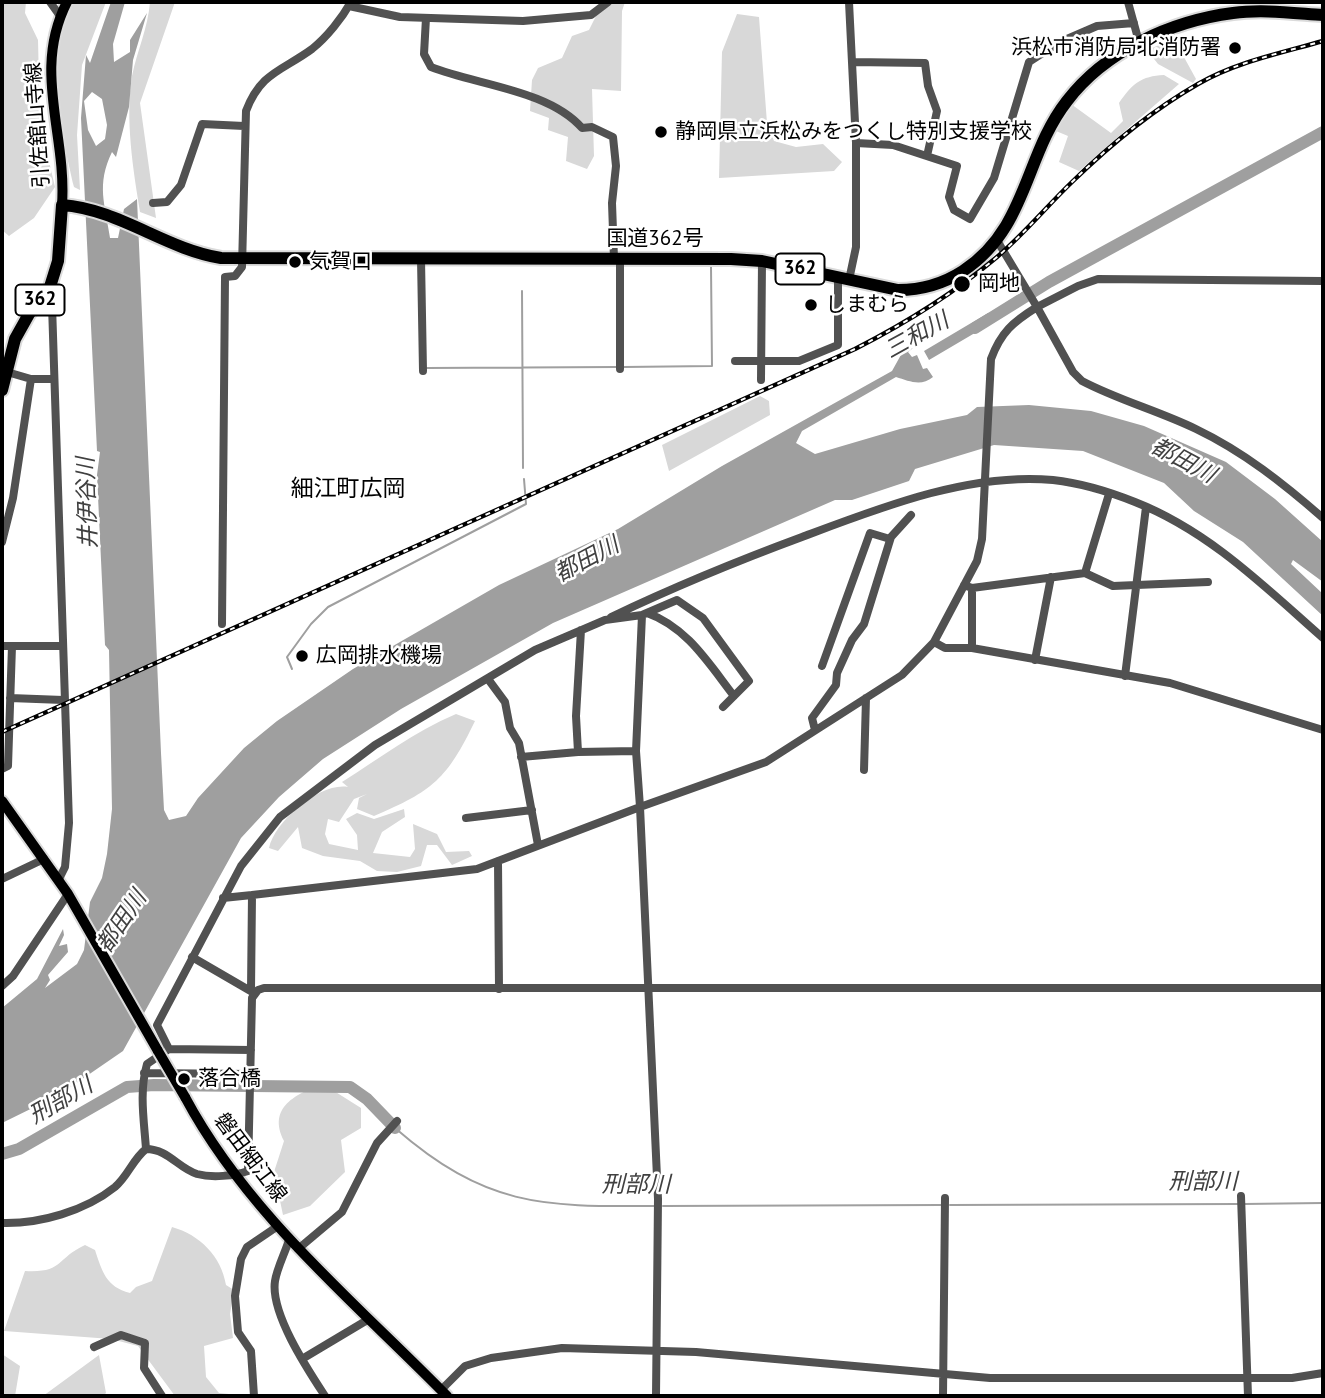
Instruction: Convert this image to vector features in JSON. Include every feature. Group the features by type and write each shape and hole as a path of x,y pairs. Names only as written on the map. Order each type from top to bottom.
{"highway":[{"name":"国道362号","path":"67,206 103,213 198,254 242,259 762,261 898,290 918,290 956,276 978,262 998,242 1013,217 1056,117 1088,76 1112,57 1139,42 1225,14 1258,11 1323,15"},
{"name":"362","path":"2,390 15,339 29,314 49,290 58,261 67,206"}],"main road":[{"name":"引佐舘山寺線","path":"67,2 60,16 49,62 67,206"},
{"name":"磐田細江線","path":"2,801 59,879 145,1028 164,1050 203,1130 235,1175 289,1240 444,1393"}],"street":[{"path":"50,2 60,16"},
{"path":"222,624 225,277 241,272 247,159 244,126 254,90 272,74 314,47 350,4 400,17 563,20 591,15 608,2"},
{"path":"735,361 799,361 838,345 844,279 856,247 856,143 849,2"},
{"path":"1128,2 1139,42"},
{"path":"426,18 424,54 431,67 550,105 572,116 582,128 592,127 612,137 617,166 612,203 617,259 620,369"},
{"path":"856,143 893,145 957,166 949,197 954,210 970,219 994,178 1029,62 1060,42 1097,26 1134,23"},
{"path":"852,62 925,63 928,86 937,111 927,156"},
{"path":"153,203 167,202 181,185 202,124 244,126"},
{"path":"998,242 1073,372 1082,381 1196,429 1233,449 1254,462 1323,519"},
{"path":"421,259 423,371"},
{"path":"761,380 762,261"},
{"path":"223,898 477,869 766,762 902,675 934,642 968,586 982,539 991,359 998,339 1011,324 1035,305 1098,279 1323,281"},
{"path":"49,290 52,304 68,843 65,867 59,879"},
{"path":"6,368 31,379 53,379"},
{"path":"2,542 13,499 31,379"},
{"path":"164,1050 156,1025 223,898 253,848 280,817 375,746 535,650 734,562 867,513 945,489 985,481 1053,480 1109,494 1146,507 1214,544 1323,638"},
{"path":"1085,573 1109,494"},
{"path":"1125,676 1146,507"},
{"path":"816,730 812,718 836,684 837,673 846,652 864,624 890,539 911,514"},
{"path":"822,666 870,533 890,539"},
{"path":"968,586 1085,573 1113,586 1208,582"},
{"path":"1035,660 1051,578"},
{"path":"968,586 972,648"},
{"path":"606,620 644,614 677,600 703,618 749,681 723,707"},
{"path":"644,614 665,620 688,638 734,696"},
{"path":"644,614 636,751 658,1199 656,1396"},
{"path":"578,752 576,716 581,630"},
{"path":"934,642 945,648 972,648 1170,683 1323,730"},
{"path":"2,646 62,646"},
{"path":"2,769 8,766 12,646"},
{"path":"830,646 846,652"},
{"path":"488,679 505,702 510,728 519,743 538,845"},
{"path":"10,698 63,700"},
{"path":"864,770 866,698"},
{"path":"522,757 636,751"},
{"path":"466,818 532,810"},
{"path":"2,880 44,859"},
{"path":"498,861 499,989"},
{"path":"146,1149 165,1153 196,1173 235,1175 248,1171 254,993 251,990 252,895"},
{"path":"2,986 13,976 70,897"},
{"path":"192,957 254,993"},
{"path":"254,993 264,988 276,987 1323,988"},
{"path":"2,1223 23,1223 59,1215 88,1203 116,1186 146,1149 142,1093 144,1075 147,1064 164,1050 250,1050"},
{"path":"144,1075 250,1074"},
{"path":"298,1249 342,1212 377,1143 397,1121"},
{"path":"1241,1196 1248,1396"},
{"path":"943,1396 945,1198"},
{"path":"254,1396 251,1351 239,1332 235,1296 241,1259 247,1247 278,1226"},
{"path":"289,1240 275,1282 281,1314 302,1359 325,1396"},
{"path":"302,1359 369,1319"},
{"path":"94,1347 121,1335 145,1343 144,1368 162,1396"},
{"path":"444,1393 465,1366 491,1358 562,1348 696,1352 990,1378 1292,1378 1323,1373"}],"shaded area":[{"path":"2,2 26,2 25,13 38,40 40,123 55,187 34,218 9,236 2,230"},
{"path":"74,2 106,2 82,65 77,135 80,190 74,187 64,143 57,68 64,22"},
{"path":"150,2 175,2 140,103 156,218 140,212 130,127 132,76"},
{"path":"603,2 625,2 622,11 621,91 592,89 594,156 587,169 566,161 568,137 548,130 549,118 530,111 532,80 538,68 562,58 572,36 589,30"},
{"path":"737,14 759,17 767,123 774,141 796,147 823,144 842,162 834,171 719,178 722,52"},
{"path":"1174,39 1196,79 1193,83 1158,64 1147,50"},
{"path":"1164,75 1179,84 1079,171 1059,162 1068,136 1056,131 1071,104 1111,133 1123,121 1119,103 1128,91 1143,79"},
{"path":"760,396 769,401 770,415 669,471 662,445"},
{"path":"456,714 475,721 456,757 436,781 411,799 374,816 357,809 359,798 367,794 354,799 339,822 328,819 325,834 329,844 358,850 357,835 346,819 357,813 374,819 404,809 405,817 382,832 373,853 410,857 415,849 413,824 437,834 446,852 469,851 472,856 452,865 437,845 427,845 421,866 397,872 377,871 360,861 323,856 302,848 298,827 278,851 269,848 280,826 312,797 337,787 348,787 342,782 411,737"},
{"path":"323,1084 361,1108 361,1128 341,1140 345,1172 310,1206 283,1215 274,1172 284,1141 279,1119 294,1097"},
{"path":"172,1227 192,1235 208,1248 219,1265 226,1285 234,1290 230,1314 233,1338 204,1346 206,1377 219,1393 249,1396 175,1396 138,1346 111,1339 4,1331 25,1271 47,1270 85,1245 95,1250 110,1282 130,1293 136,1287 152,1281"},
{"path":"2,1354 20,1366 15,1396 2,1396"},
{"path":"99,1355 106,1393 103,1396 43,1396"}],"water":[{"name":"都田川","path":"111,2 125,2 113,44 114,62 130,52 130,40 147,13 133,60 129,107 116,157 112,152 107,164 103,195 110,238 118,238 124,209 137,199 161,753 164,810 169,820 186,816 198,798 244,748 277,721 353,669 499,585 618,529 722,466 892,371 902,353 913,348 908,352 912,357 917,355 923,369 927,368 933,377 919,382 896,377 802,431 796,443 815,454 900,429 967,415 977,407 1029,405 1091,411 1144,426 1226,462 1275,499 1323,542 1323,582 1293,560 1291,564 1323,594 1323,616 1243,542 1194,511 1164,483 1083,451 994,445 915,469 909,481 852,500 835,500 553,623 401,709 323,759 279,797 241,838 123,1051 59,1095 2,1123 2,1008 37,979 63,929 64,935 59,946 67,944 68,952 48,975 50,980 45,988 77,964 84,950 90,902 102,878 112,809 109,650 105,645 97,475 100,452 97,451 81,118 86,55 90,63","holes":["92,92 102,99 107,125 105,139 96,146 88,130 84,101"]},
{"path":"1001,312 989,319 985,327 929,360 924,351 988,313"}],"waterway":[{"name":"三和川","path":"975,328 1049,282 1323,132"},
{"path":"624,367 712,366 711,267"},
{"path":"522,291 523,468"},
{"path":"427,368 617,367"},
{"path":"292,669 287,657 311,624 328,607 526,504 524,479"},
{"name":"刑部川","path":"2,1154 19,1149 127,1087 154,1085 350,1087 367,1099 395,1128"},
{"name":"刑部川","path":"395,1128 427,1154 457,1173 516,1197 578,1205 654,1206"},
{"name":"刑部川","path":"1244,1204 1323,1203"},
{"name":"刑部川","path":"950,1205 1238,1204"},
{"name":"刑部川","path":"663,1206 941,1205"}],"railway":[{"path":"2,732 855,349 929,307 980,271 1017,239 1102,154 1164,105 1213,76 1259,59 1323,41"}],"place":[{"name":"浜松市消防局北消防署","path":"1235,48"},
{"name":"静岡県立浜松みをつくし特別支援学校","path":"661,132"},
{"name":"気賀口","path":"295,262"},
{"name":"岡地","path":"962,284"},
{"name":"しまむら","path":"811,305"},
{"name":"広岡排水機場","path":"302,656"},
{"name":"落合橋","path":"184,1079"}],"district":[{"name":"細江町広岡","path":"348,489"}],"water label":[{"name":"井伊谷川","path":"88,503"}]}
